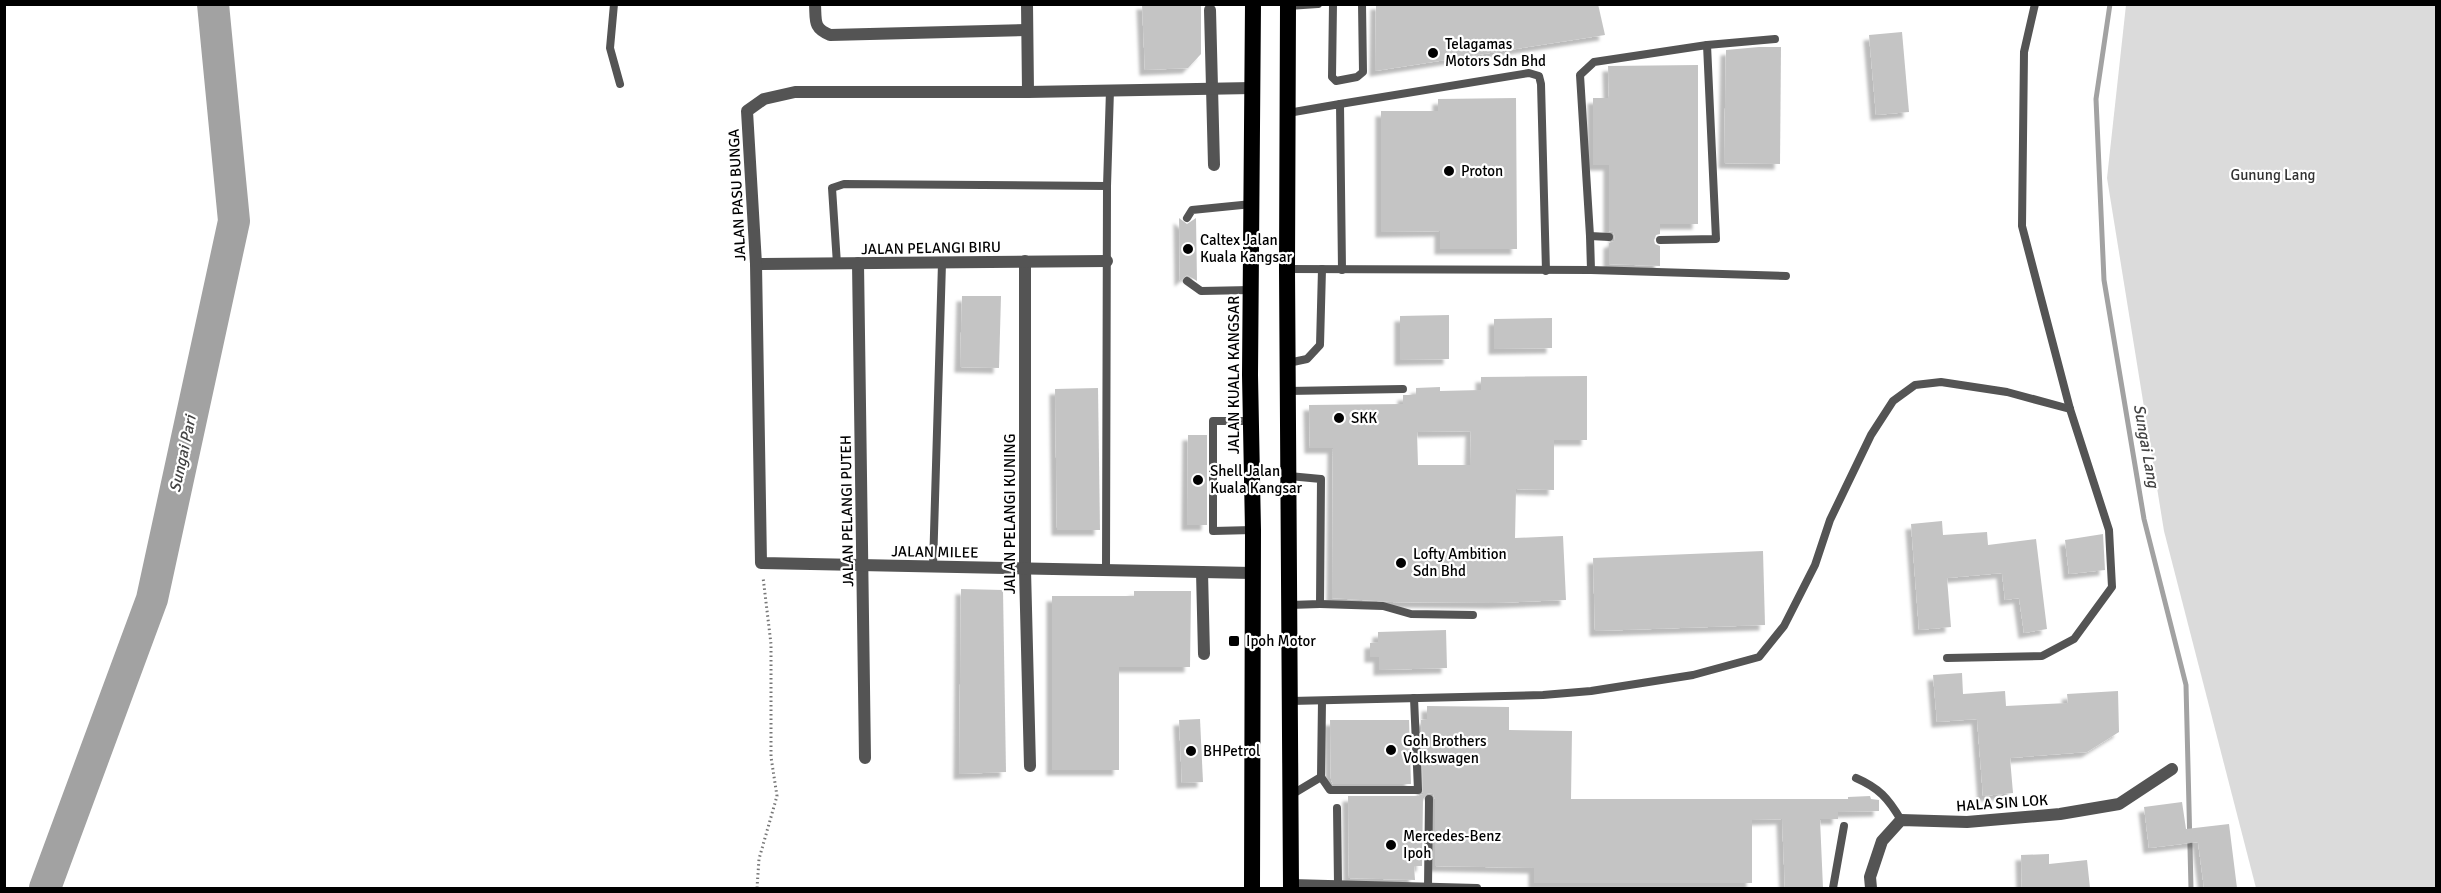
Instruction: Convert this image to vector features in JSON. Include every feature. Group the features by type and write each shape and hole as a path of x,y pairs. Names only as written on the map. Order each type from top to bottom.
{"highway":[{"name":"JALAN KUALA KANGSAR","path":"1252,888 1253,4"},
{"path":"1288,5 1287,269 1291,886"}],"street":[{"path":"815,4 816,23 820,31 830,35 1028,30"},
{"path":"1027,4 1028,92"},
{"path":"1210,10 1214,165"},
{"name":"JALAN PASU BUNGA","path":"761,563 756,264 747,111 764,99 795,92 1028,92 1253,88"},
{"name":"JALAN PELANGI KUNING","path":"1025,261 1025,570 1030,766"},
{"name":"JALAN PELANGI BIRU","path":"756,264 1107,261"},
{"name":"JALAN PELANGI PUTEH","path":"858,263 866,758"},
{"name":"JALAN MILEE","path":"761,563 1252,573"},
{"path":"1202,572 1204,654"},
{"name":"HALA SIN LOK","path":"1901,820 1967,822 2060,814 2119,804 2172,769"},
{"path":"1871,888 1870,877 1882,841 1901,820"}],"lane":[{"path":"614,4 610,48 620,84"},
{"path":"1288,5 1318,4"},
{"path":"1333,4 1332,77 1336,81 1357,77 1363,72 1362,4"},
{"path":"1947,658 2042,656 2074,639 2112,587 2109,530 2070,409 2022,226 2024,52 2035,4"},
{"path":"1591,270 1580,75 1594,62 1707,45 1775,39"},
{"path":"1660,240 1716,238 1707,45"},
{"path":"1288,113 1529,73 1539,76 1546,271"},
{"path":"1106,570 1107,186 1110,90"},
{"path":"1340,104 1342,270"},
{"path":"837,264 832,189 844,184 853,182 1107,186"},
{"path":"1186,218 1192,210 1252,204"},
{"path":"1590,236 1609,237"},
{"path":"933,567 942,262"},
{"path":"1287,269 1591,270 1786,276"},
{"path":"1288,363 1307,359 1320,345 1322,269"},
{"path":"1187,281 1201,291 1251,290"},
{"path":"1291,701 1543,695 1591,691 1694,675 1759,657 1784,626 1815,565 1830,520 1871,435 1893,401 1915,385 1941,382 2007,392 2070,409"},
{"path":"1288,392 1403,389"},
{"path":"1252,421 1213,421 1213,531 1253,530"},
{"path":"1289,476 1320,479 1320,604"},
{"path":"1290,605 1383,606 1411,614 1473,615"},
{"path":"1322,700 1322,777 1330,790 1418,790 1414,698"},
{"path":"1291,795 1322,777"},
{"path":"1856,777 1874,786 1891,802 1901,820"},
{"path":"1428,887 1429,799"},
{"path":"1337,808 1338,884"},
{"path":"1833,888 1844,826"},
{"path":"1291,886 1338,884 1477,888"}],"path":[{"path":"757,888 759,859 777,796 771,757 771,644 761,563"}],"green space":[{"name":"Gunung Lang","path":"2126,5 2436,5 2436,888 2256,888 2164,531 2107,178"}],"building":[{"path":"1142,4 1201,4 1201,54 1188,68 1145,70"},
{"name":"Telagamas Motors Sdn Bhd","path":"1376,4 1598,4 1605,35 1375,71"},
{"path":"1902,32 1909,112 1876,115 1869,35"},
{"path":"1781,47 1780,164 1724,163 1726,50"},
{"path":"1698,65 1698,224 1660,224 1660,234 1656,235 1654,240 1655,244 1660,246 1660,266 1609,264 1609,243 1614,241 1615,237 1613,232 1609,231 1609,165 1593,165 1593,98 1609,98 1608,66"},
{"name":"Proton","path":"1516,98 1517,249 1440,249 1440,231 1381,232 1381,111 1438,111 1438,99"},
{"name":"Caltex Jalan Kuala Kangsar","path":"1179,218 1187,224 1196,218 1197,281 1187,275 1180,281"},
{"path":"962,296 1001,296 999,368 960,367"},
{"path":"1449,315 1449,359 1400,360 1400,316"},
{"path":"1552,318 1552,348 1494,349 1494,319"},
{"path":"1587,376 1587,440 1554,440 1554,490 1516,489 1515,538 1563,536 1566,600 1494,603 1392,602 1332,598 1333,448 1310,448 1309,405 1403,404 1403,395 1416,395 1416,388 1440,387 1440,391 1481,390 1481,377","holes":["1471,431 1470,465 1418,465 1417,432"]},
{"path":"1098,388 1100,530 1057,530 1055,389"},
{"name":"Shell Jalan Kuala Kangsar","path":"1188,435 1207,435 1207,525 1187,525"},
{"path":"1942,521 1943,535 1987,532 1988,545 2036,539 2047,629 2024,633 2019,598 2005,600 2002,573 1947,578 1951,627 1919,630 1911,524"},
{"path":"2103,534 2105,570 2069,574 2065,540"},
{"path":"1763,551 1765,625 1595,631 1593,558"},
{"path":"961,589 1003,590 1006,772 959,774"},
{"path":"1134,591 1191,591 1190,667 1119,667 1119,770 1052,770 1052,596 1134,596"},
{"path":"1446,630 1447,668 1379,670 1379,657 1370,657 1370,643 1378,642 1378,632"},
{"path":"1962,673 1963,694 2005,691 2006,706 2068,703 2067,694 2118,691 2119,732 2087,752 2010,758 2013,793 1983,796 1977,719 1937,722 1933,675"},
{"path":"1427,706 1509,707 1509,730 1572,731 1571,799 1848,799 1848,797 1870,796 1871,799 1879,800 1879,811 1838,812 1838,819 1820,819 1823,888 1785,888 1782,819 1752,820 1752,883 1534,883 1534,868 1435,866 1435,799 1433,794 1428,793 1423,799 1422,866 1414,866 1415,880 1349,878 1348,796 1418,796 1423,794 1421,720 1427,719"},
{"name":"BHPetrol","path":"1200,719 1203,782 1182,783 1179,720"},
{"path":"1330,720 1409,720 1411,784 1333,784 1331,780"},
{"path":"2182,802 2186,829 2229,824 2237,888 2204,888 2198,842 2149,848 2144,807"},
{"path":"2049,854 2049,864 2087,860 2090,888 2022,888 2021,855"}],"waterway":[{"name":"Sungai Pari","path":"45,888 152,599 234,221 213,4"},
{"name":"Sungai Lang","path":"2110,4 2096,99 2104,280 2144,519 2186,685 2191,888"}],"place":[{"name":"Telagamas Motors Sdn Bhd","path":"1433,53"},
{"name":"Proton","path":"1449,171"},
{"name":"Caltex Jalan Kuala Kangsar","path":"1188,249"},
{"name":"SKK","path":"1339,418"},
{"name":"Shell Jalan Kuala Kangsar","path":"1198,480"},
{"name":"Lofty Ambition Sdn Bhd","path":"1401,563"},
{"name":"Ipoh Motor","path":"1234,641"},
{"name":"Goh Brothers Volkswagen","path":"1391,750"},
{"name":"BHPetrol","path":"1191,751"},
{"name":"Mercedes-Benz Ipoh","path":"1391,845"}]}
